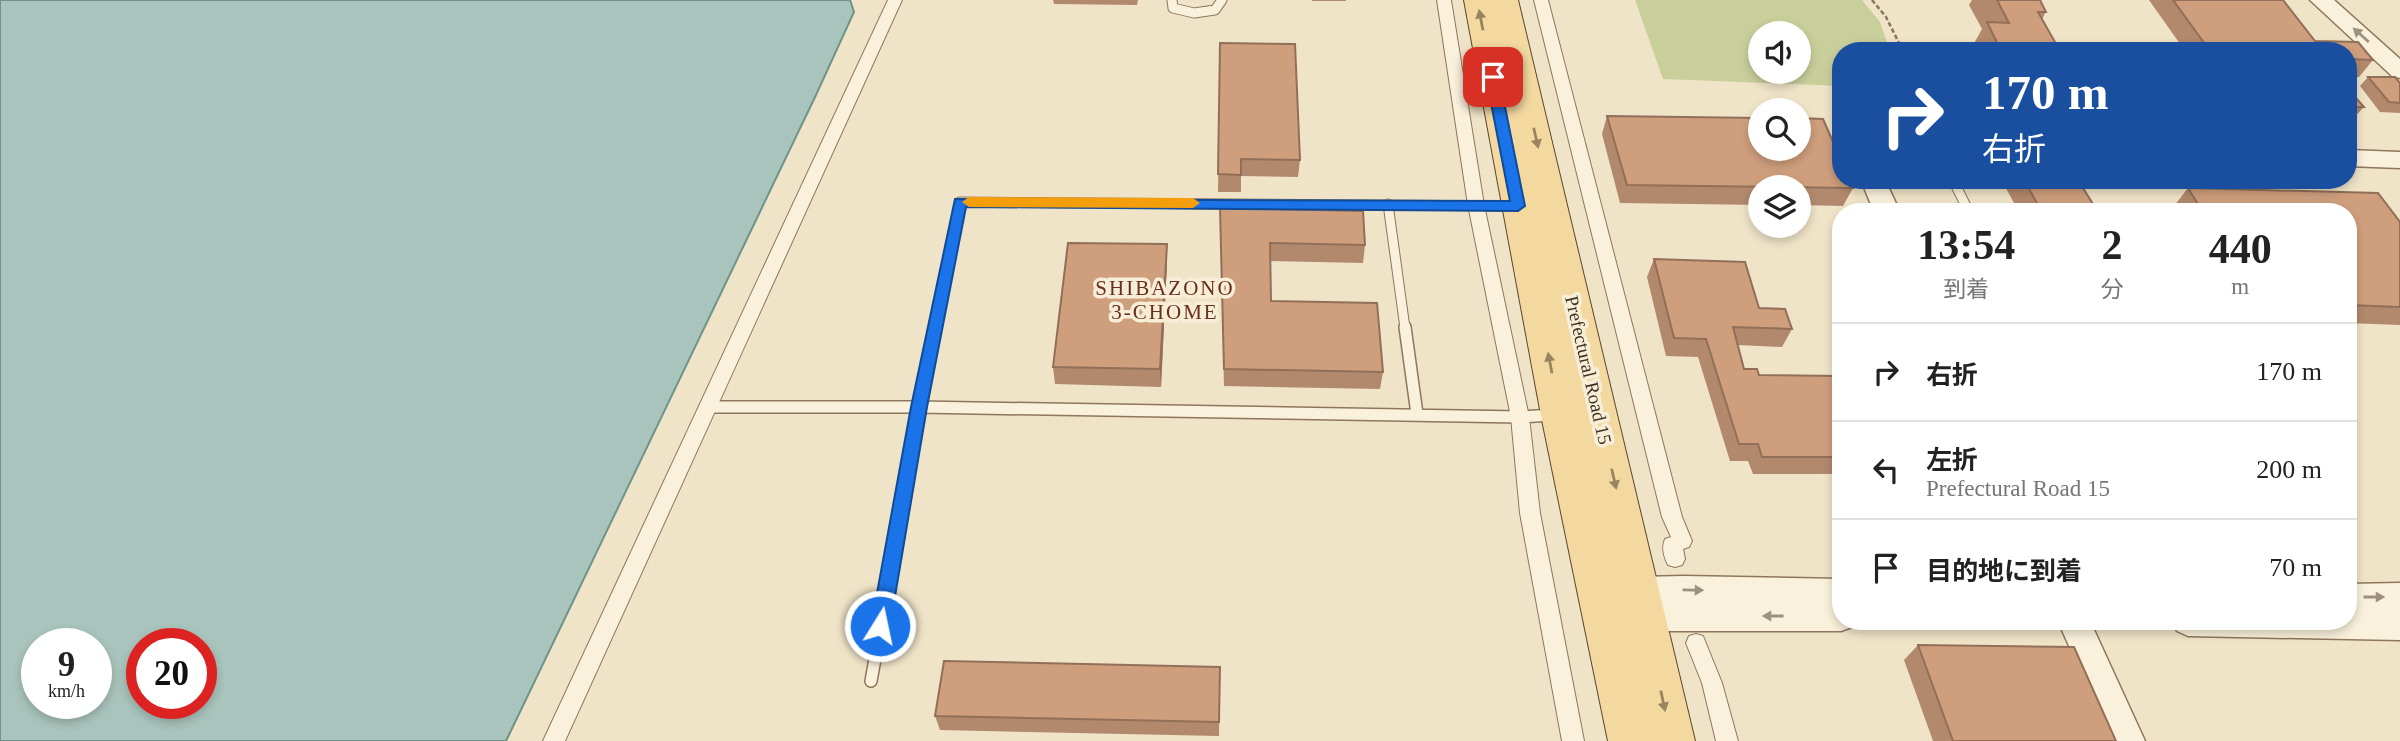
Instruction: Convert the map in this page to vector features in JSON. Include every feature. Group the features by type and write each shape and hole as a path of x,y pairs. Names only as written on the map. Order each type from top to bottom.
{"main road":[{"name":"Prefectural Road 15","path":"1478,0 1560,415 1603,604 1630,741"},
{"name":"Prefectural Road 15","path":"1504,0 1672,741"}],"street":[{"path":"554,741 895,0"},
{"path":"1444,0 1476,205 1520,417 1530,513 1573,741"},
{"path":"1541,0 1672,517 1682,541 1672,545 1675,559"},
{"path":"2321,0 2400,71"},
{"path":"2346,0 2400,47"},
{"path":"2357,158 2400,160"},
{"path":"1603,604 1832,593"},
{"path":"2357,598 2400,597"},
{"path":"1642,604 1832,616"},
{"path":"2357,624 2400,625"},
{"path":"2078,630 2128,741"},
{"path":"1696,643 1712,683 1727,741"}],"lane":[{"path":"1172,0 1173,8 1178,11 1210,12 1217,9 1222,0"},
{"path":"871,681 919,407 960,202 1518,206"},
{"path":"1388,204 1417,414"},
{"path":"709,407 919,407 1520,417 1560,415"}],"path":[{"path":"1872,0 1886,17 1898,42"}],"green space":[{"path":"1635,0 1862,0 1880,22 1887,42 1832,42 1832,86 1790,84 1811,84 1811,21 1748,21 1748,82 1663,79"}],"water":[{"path":"0,0 850,0 854,12 816,95 506,741 0,741"}],"building":[{"path":"1997,0 2040,0 2046,12 2038,12 2055,42 1997,42 1987,22 2009,23"},
{"path":"2173,0 2283,0 2315,41 2358,42 2373,60 2357,59 2357,42 2203,42"},
{"path":"1220,43 1295,44 1300,160 1241,159 1241,175 1218,174"},
{"path":"2368,77 2395,77 2400,83 2400,103 2389,102"},
{"path":"1607,116 1748,118 1748,161 1811,161 1811,118 1823,119 1832,140 1832,188 1811,187 1811,175 1748,175 1748,187 1627,185"},
{"path":"2029,189 2084,189 2092,203 2037,203"},
{"path":"2189,189 2378,193 2400,222 2400,307 2357,305 2357,203 2197,203"},
{"path":"1220,208 1363,211 1365,245 1270,243 1271,301 1377,303 1383,372 1224,369"},
{"path":"1068,243 1167,244 1160,369 1053,367"},
{"path":"1654,259 1745,262 1759,308 1785,309 1792,329 1733,327 1744,369 1757,369 1759,375 1832,376 1832,457 1762,457 1758,444 1739,444 1706,339 1674,338"},
{"path":"1918,645 2074,647 2116,741 1953,741"},
{"path":"944,661 1220,667 1219,722 935,716"}],"slow traffic":[{"path":"969,202 1193,203"}],"district":[{"name":"SHIBAZONO 3-CHOME","path":"1165,300"}],"route":[{"path":"880,626 919,407 960,202 1518,206 1493,77"}]}
